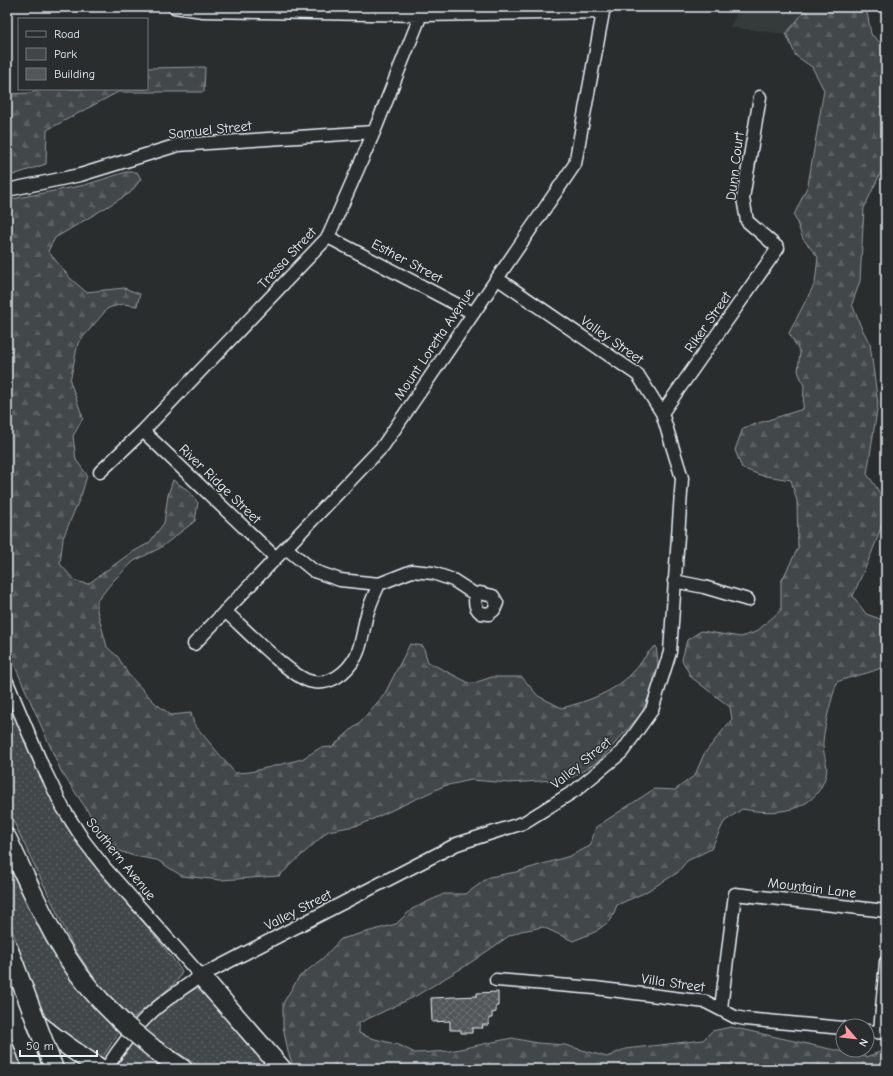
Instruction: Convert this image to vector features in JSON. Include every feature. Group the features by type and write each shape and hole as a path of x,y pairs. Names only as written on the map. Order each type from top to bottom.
{"highway":[{"path":"7,838 61,948 73,968 101,1001 125,1024 155,1050 183,1069"},
{"path":"7,945 54,1069"},
{"path":"201,976 282,1069"},
{"path":"7,995 19,1007 75,1052 101,1069"},
{"path":"7,1000 33,1069"}],"street":[{"path":"174,7 203,11 604,10"},
{"name":"Mount Loretta Avenue","path":"194,644 383,446 575,164 604,10"},
{"name":"Tressa Street","path":"100,472 143,431 328,237 374,132 422,11"},
{"name":"Dunn Court","path":"760,97 743,198 747,221 778,248"},
{"name":"Samuel Street","path":"7,190 80,175 178,145 374,132"},
{"name":"Esther Street","path":"328,237 473,313"},
{"name":"Riker Street","path":"662,413 778,248"},
{"name":"Valley Street","path":"106,1069 129,1035 145,1018 165,1000 201,976 458,844 523,823 576,790 622,752 652,710 670,652 682,478 662,413 638,375 498,278"},
{"name":"River Ridge Street","path":"143,431 276,558"},
{"path":"286,548 304,564 326,576 340,580 379,584 412,571 433,573 453,580 476,595"},
{"path":"674,581 704,587 748,600"},
{"path":"225,611 291,670 309,681 323,682 336,678 347,670 356,657 361,643 369,606 379,584"},
{"name":"Southern Avenue","path":"7,682 42,765 63,808 84,841 105,868 201,976"},
{"name":"Mountain Lane","path":"721,1008 735,894 886,911"},
{"path":"883,1033 886,962"},
{"name":"Villa Street","path":"496,980 595,988 699,1001 712,1003 735,1017 745,1019 835,1027"}],"shaded area":[{"path":"740,7 813,7 794,35 730,27"}],"green space":[{"path":"808,7 866,7 871,34 886,48 886,161 864,208 860,281 852,304 861,327 870,344 878,404 867,474 876,486 884,505 883,519 880,530 872,553 853,596 866,614 886,621 886,665 837,682 830,704 823,742 827,771 821,788 813,798 792,809 780,811 768,812 742,809 724,822 711,849 687,861 677,873 644,893 617,905 611,920 595,932 573,941 543,927 521,931 509,936 467,965 414,997 359,1023 359,1033 371,1038 399,1045 415,1053 450,1051 512,1038 537,1043 565,1045 607,1057 625,1049 703,1040 712,1031 731,1027 835,1050 835,1058 875,1058 875,1054 885,1050 886,1069 294,1069 288,1052 283,1026 283,1003 299,977 323,958 341,939 396,924 412,909 444,894 466,894 489,877 516,872 570,856 590,846 596,827 654,789 675,790 695,775 704,754 732,719 730,707 691,677 682,660 687,640 701,631 741,637 756,632 781,610 781,582 798,548 797,501 791,480 760,475 742,468 735,450 743,428 803,409 804,386 798,371 800,352 789,333 815,283 818,257 803,239 794,215 808,185 824,90 812,67 796,56 786,34"},
{"path":"205,67 204,92 118,92 47,130 46,164 7,177 7,94 31,93 39,90 148,90 148,68"},
{"path":"126,172 137,172 141,179 130,193 55,238 48,251 70,278 86,292 124,288 140,294 137,306 123,304 108,308 78,343 70,381 83,418 73,436 76,460 87,475 82,493 63,538 60,564 75,581 88,584 129,554 149,543 164,523 168,495 173,480 189,491 198,503 195,521 160,548 134,561 113,581 97,601 97,610 107,647 118,657 128,674 155,703 171,715 191,713 194,724 235,773 250,772 302,759 320,748 332,747 361,721 384,695 410,644 423,646 428,662 471,684 492,677 522,677 538,696 562,708 582,702 611,689 628,677 647,654 656,646 658,663 652,688 642,713 600,760 570,779 509,783 471,780 444,786 360,825 328,831 279,876 221,880 182,876 157,860 134,856 113,849 61,771 7,648 7,200 85,185"},
{"path":"7,697 43,779 89,860 156,937 182,971 174,984 131,1020 106,996 73,946 7,808"},
{"path":"7,855 41,928 67,972 99,1013 119,1032 100,1061 44,1018 7,916"},
{"path":"200,986 275,1069 203,1069 143,1030 170,1005"},
{"path":"7,1021 26,1069 7,1069"},
{"path":"132,1043 168,1069 115,1069"}],"building":[{"path":"498,992 498,1006 496,1006 496,1012 492,1013 492,1018 489,1018 489,1025 482,1025 483,1028 472,1028 472,1033 461,1033 461,1030 450,1030 450,1021 432,1022 431,998 477,996 477,993"}]}
